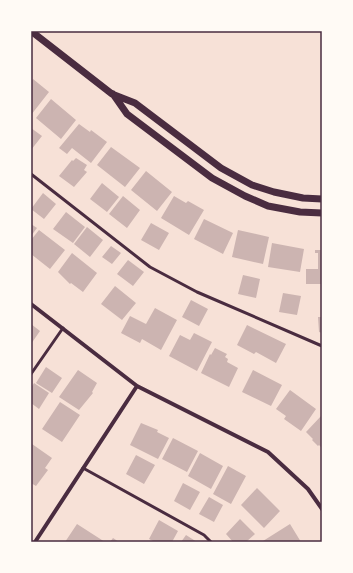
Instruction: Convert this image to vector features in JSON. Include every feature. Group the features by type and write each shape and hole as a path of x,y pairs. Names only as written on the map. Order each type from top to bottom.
{"street":[{"path":"31,31 112,94 127,114 218,181 244,196 268,206 300,212 322,213"},
{"path":"112,94 135,103 220,168 252,185 274,192 303,198 322,199"},
{"path":"31,304 137,386 268,452 308,489 322,509"},
{"path":"35,542 137,386"}],"lane":[{"path":"31,174 150,267 197,292 322,346"},
{"path":"31,374 62,328"},
{"path":"83,468 204,535 211,542"}],"building":[{"path":"33,79 49,92 31,115 31,82"},
{"path":"51,99 76,120 61,139 36,118"},
{"path":"79,124 90,132 91,130 107,142 91,163 72,148 67,154 59,148"},
{"path":"31,128 42,136 31,150"},
{"path":"111,147 140,168 125,187 97,165"},
{"path":"76,158 87,165 84,170 87,172 74,187 59,176 72,160 73,161"},
{"path":"146,171 172,192 157,211 131,190"},
{"path":"102,183 119,197 107,212 90,199"},
{"path":"43,193 56,204 44,219 31,209"},
{"path":"123,196 140,210 127,228 109,214"},
{"path":"174,196 186,203 188,201 204,210 189,235 161,218"},
{"path":"66,212 85,227 73,243 53,229"},
{"path":"204,219 233,233 223,254 194,239"},
{"path":"151,223 169,233 159,250 141,240"},
{"path":"31,224 37,228 31,236"},
{"path":"87,227 103,240 90,257 74,244"},
{"path":"39,230 65,250 50,269 31,254 31,240"},
{"path":"238,230 269,237 263,264 232,257"},
{"path":"272,243 304,249 300,272 268,267"},
{"path":"111,246 121,253 112,264 102,257"},
{"path":"315,250 322,250 322,284 306,284 306,269 318,269 318,253 315,253"},
{"path":"72,253 97,273 83,292 71,283 70,284 58,272"},
{"path":"128,260 144,272 133,286 117,274"},
{"path":"243,275 260,279 256,298 238,294"},
{"path":"115,286 136,303 122,320 101,304"},
{"path":"283,293 301,296 297,315 279,312"},
{"path":"191,300 208,309 199,326 182,317"},
{"path":"155,308 177,320 161,350 142,339 140,343 121,333 130,316 146,324"},
{"path":"318,317 322,317 322,333 319,332"},
{"path":"31,324 40,331 31,344"},
{"path":"247,325 286,344 276,363 256,352 254,354 237,345"},
{"path":"194,333 212,342 197,371 169,356 180,335 190,340"},
{"path":"215,348 227,354 225,357 228,359 227,362 238,368 229,387 201,373 210,354 211,355"},
{"path":"46,367 62,378 52,393 36,383"},
{"path":"78,370 97,383 92,392 93,393 79,410 59,397"},
{"path":"253,370 282,385 271,406 242,392"},
{"path":"34,383 49,393 39,409 31,403 31,388"},
{"path":"290,390 316,409 301,431 284,419 286,416 276,409"},
{"path":"60,402 80,415 62,442 42,429"},
{"path":"322,415 322,448 312,440 313,439 306,432"},
{"path":"141,423 158,430 157,432 169,438 158,459 130,445"},
{"path":"173,438 198,451 187,472 162,459"},
{"path":"32,444 52,458 45,468 48,470 36,486 31,483"},
{"path":"200,453 223,466 211,489 188,476"},
{"path":"136,455 155,465 144,484 126,474"},
{"path":"228,466 246,476 231,504 213,494"},
{"path":"183,483 200,492 190,510 174,501"},
{"path":"257,488 280,511 264,528 241,505"},
{"path":"209,497 223,505 214,522 199,514"},
{"path":"240,519 255,534 246,542 233,542 226,534"},
{"path":"159,520 178,531 172,542 155,542 149,539"},
{"path":"77,524 105,542 65,542"},
{"path":"290,524 301,542 263,541"},
{"path":"186,535 197,542 181,542"},
{"path":"113,538 119,542 110,542"}]}
